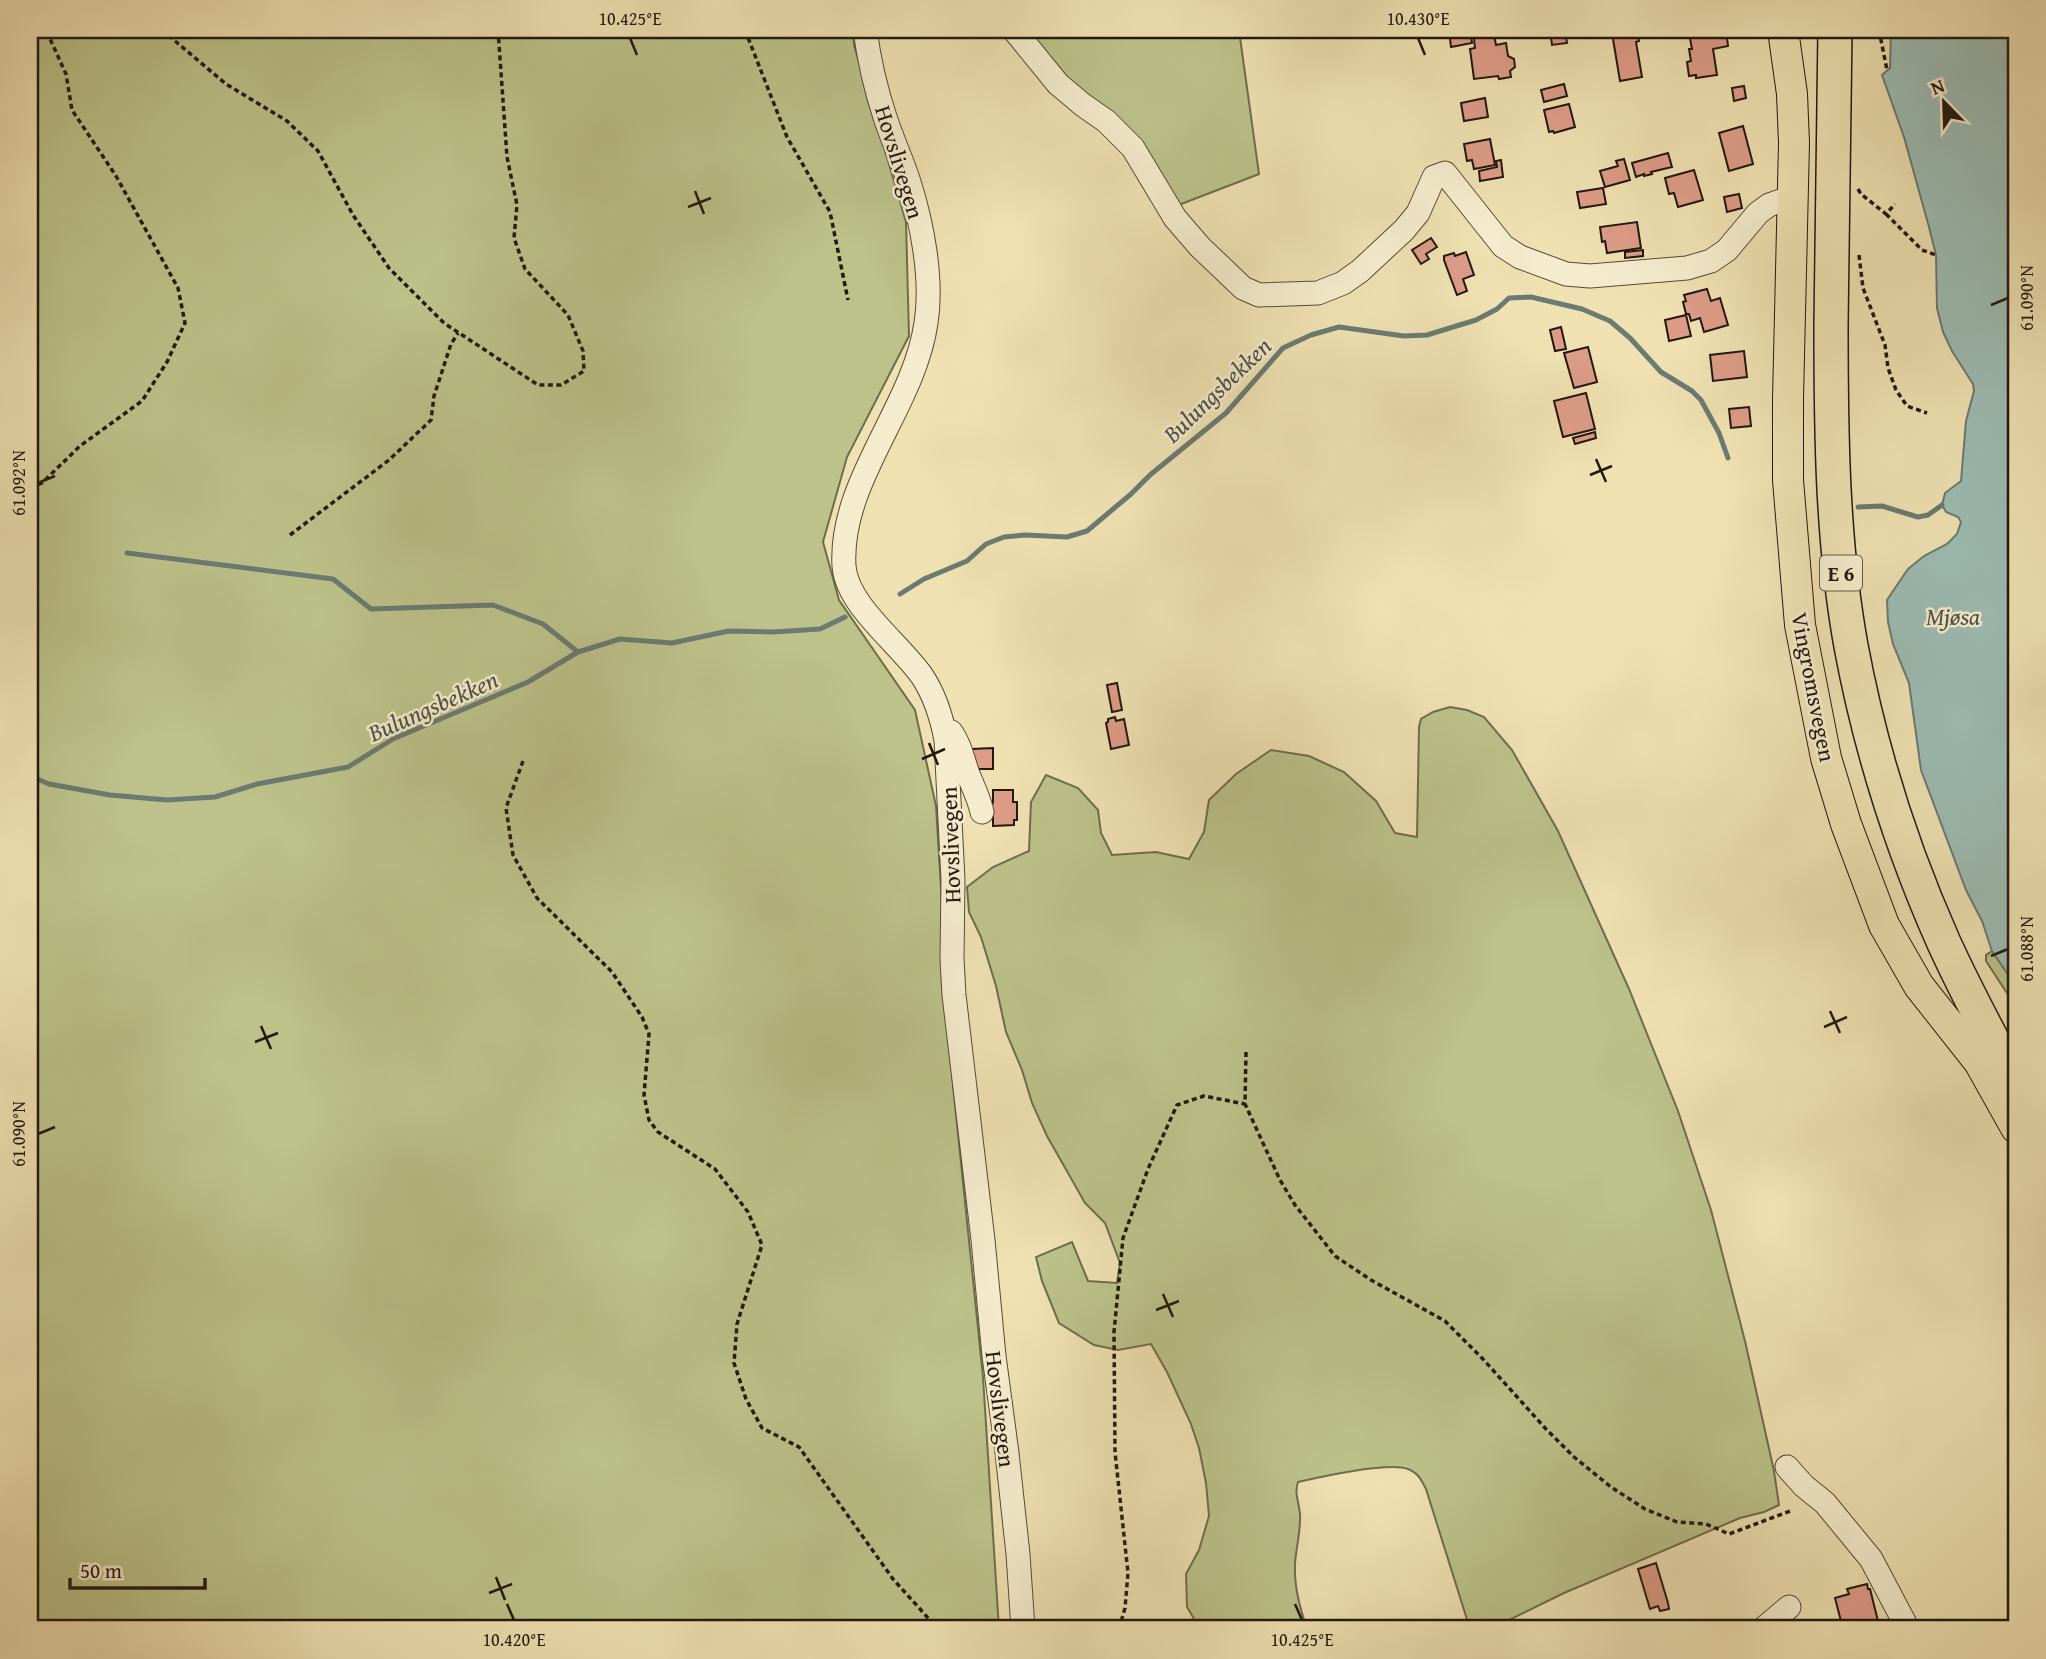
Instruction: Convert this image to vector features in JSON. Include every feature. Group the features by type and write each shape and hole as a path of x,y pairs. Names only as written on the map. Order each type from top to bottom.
{"highway":[{"name":"E 6","path":"1835,30 1832,466 1840,563 1851,645 1872,742 1914,870 1956,969 2016,1084"}],"main road":[{"name":"Vingromsvegen","path":"1783,30 1792,94 1788,480 1800,625 1826,758 1846,824 1884,925 1919,986 1979,1062 2016,1128"}],"street":[{"name":"Hovslivegen","path":"865,30 884,114 915,201 923,240 928,307 922,348 913,373 852,507 844,544 844,569 862,609 895,642 924,680 946,740 953,880 954,995 1018,1554 1023,1629"},
{"path":"1014,30 1058,84 1106,121 1133,148 1175,218 1200,247 1243,288 1259,295 1318,293 1343,283 1404,230 1418,213 1434,177 1445,173 1503,246 1520,257 1566,274 1590,276 1687,268 1711,261 1727,250 1758,213 1769,205 1793,197"},
{"path":"943,726 950,730 957,741 982,812"},
{"path":"1787,1467 1804,1486 1825,1503 1871,1559 1908,1629"},
{"path":"1763,1629 1789,1607 1792,1629"}],"path":[{"path":"30,487 42,483 80,446 142,401 167,362 185,323 178,288 116,176 72,110 66,74 46,30"},
{"path":"162,30 226,84 287,121 318,151 353,215 389,268 444,323 538,385 561,385 584,371 583,351 569,315 525,270 514,238 517,205 506,157 498,30"},
{"path":"745,30 787,137 830,212 848,300"},
{"path":"1879,30 1887,69"},
{"path":"1857,202 1856,183 1861,194 1923,250 1936,255"},
{"path":"1886,214 1895,204"},
{"path":"1858,253 1863,288 1885,345 1888,368 1896,390 1907,406 1927,413"},
{"path":"290,535 389,460 431,420 434,396 451,344 458,332"},
{"path":"523,761 506,808 513,855 537,898 612,972 642,1017 649,1034 645,1096 649,1121 658,1132 715,1169 748,1212 762,1245 737,1324 734,1363 746,1399 762,1429 799,1447 893,1579 938,1629"},
{"path":"1246,1052 1245,1104 1280,1180 1295,1205 1335,1256 1371,1280 1445,1321 1574,1457 1611,1487 1645,1509 1677,1522 1706,1524 1729,1534 1790,1511"},
{"path":"1119,1629 1125,1608 1128,1573 1115,1452 1114,1332 1123,1237 1148,1169 1177,1105 1204,1096 1245,1104"}],"green space":[{"path":"30,30 853,30 854,45 906,222 909,336 847,457 823,542 839,600 915,710 936,806 953,1085 983,1377 999,1629 30,1629"},
{"path":"1022,30 1239,30 1259,174 1176,206 1087,101"},
{"path":"1450,707 1484,717 1512,750 1558,831 1629,989 1678,1111 1711,1210 1745,1341 1779,1505 1740,1518 1564,1593 1491,1629 1470,1629 1426,1489 1417,1474 1408,1469 1386,1467 1298,1482 1300,1520 1295,1581 1307,1629 1200,1629 1187,1607 1186,1574 1199,1550 1209,1516 1199,1448 1167,1372 1151,1344 1118,1350 1094,1345 1059,1323 1042,1281 1036,1257 1072,1242 1088,1281 1117,1283 1120,1263 1105,1223 1085,1203 1047,1136 1032,1103 1006,1032 981,937 969,912 967,887 993,867 1029,851 1031,802 1046,775 1078,788 1098,810 1101,833 1112,855 1156,852 1189,859 1204,832 1209,800 1236,774 1271,750 1309,756 1344,772 1376,801 1395,833 1417,837 1421,719"},
{"path":"1992,951 2016,986 2016,1007 1986,961 1986,955"}],"water":[{"name":"Mjøsa","path":"1891,30 2016,30 2016,986 1992,951 1921,770 1909,683 1893,644 1888,622 1887,600 1908,569 1924,556 1947,544 1957,534 1961,522 1958,517 1946,512 1942,505 1945,493 1961,481 1966,421 1974,391 1973,384 1943,332 1937,308 1936,255 1904,137 1882,75 1890,68"}],"building":[{"path":"1449,30 1470,30 1472,43 1451,47"},
{"path":"1493,30 1496,45 1506,43 1508,56 1514,59 1515,67 1510,71 1511,77 1474,79 1470,49 1475,48 1473,31"},
{"path":"1550,30 1565,30 1567,43 1552,45"},
{"path":"1637,30 1639,41 1636,42 1642,77 1620,81 1612,33"},
{"path":"1726,30 1728,46 1713,49 1717,75 1696,78 1696,75 1689,76 1687,62 1691,61 1689,49 1692,49 1689,33"},
{"path":"1564,84 1567,96 1544,102 1541,90"},
{"path":"1744,86 1746,98 1734,101 1732,88"},
{"path":"1485,98 1488,117 1464,121 1461,103"},
{"path":"1569,104 1575,127 1549,132 1544,110"},
{"path":"1743,126 1753,164 1729,171 1719,133"},
{"path":"1490,139 1495,165 1474,169 1472,160 1467,161 1464,144"},
{"path":"1668,153 1672,167 1636,177 1632,163"},
{"path":"1624,159 1630,180 1605,187 1600,171 1618,166 1616,161"},
{"path":"1501,160 1503,177 1480,181 1479,171 1497,167 1496,161"},
{"path":"1694,170 1703,200 1678,207 1674,193 1669,194 1665,178"},
{"path":"1603,188 1606,204 1580,208 1577,192"},
{"path":"1739,194 1742,208 1727,212 1724,197"},
{"path":"1637,222 1641,248 1607,253 1600,227"},
{"path":"1431,238 1437,247 1426,254 1429,259 1421,264 1412,250"},
{"path":"1643,250 1643,256 1625,258 1625,252"},
{"path":"1466,252 1474,275 1463,279 1467,291 1457,295 1444,256"},
{"path":"1707,289 1711,301 1720,298 1728,325 1704,332 1700,318 1691,321 1683,302 1686,301 1684,295"},
{"path":"1686,315 1691,336 1669,341 1665,320"},
{"path":"1561,327 1566,349 1555,351 1550,330"},
{"path":"1588,347 1597,382 1574,388 1564,353"},
{"path":"1744,351 1747,377 1713,381 1710,355"},
{"path":"1586,393 1595,429 1563,437 1554,401"},
{"path":"1749,407 1751,426 1731,428 1729,409"},
{"path":"1595,432 1596,438 1575,444 1573,438"},
{"path":"1117,683 1122,710 1112,712 1107,685"},
{"path":"1115,717 1116,721 1124,719 1129,745 1111,749 1106,723 1108,719"},
{"path":"993,748 993,769 973,769 972,749"},
{"path":"993,790 1013,790 1013,802 1017,802 1017,820 1014,820 1014,825 993,826 993,814 985,814 985,803 993,803"},
{"path":"1656,1563 1669,1609 1660,1611 1658,1606 1650,1609 1638,1569"},
{"path":"1867,1584 1880,1629 1843,1629 1835,1598 1849,1594 1847,1589"}],"waterway":[{"name":"Bulungsbekken","path":"900,594 924,579 967,561 986,544 1004,537 1067,537 1087,531 1226,413 1283,348 1311,335 1339,327 1404,336 1427,335 1476,320 1497,309 1509,298 1531,297 1582,309 1610,321 1630,338 1661,372 1692,391 1701,400 1719,433 1728,458"},
{"name":"Bulungsbekken","path":"1858,507 1882,506 1918,517 1928,515 1942,505"},
{"path":"127,553 333,579 371,609 493,605 543,624 578,652"},
{"name":"Bulungsbekken","path":"30,776 49,784 110,795 167,800 215,797 257,784 348,767 393,739 528,682 578,652 620,639 672,643 729,631 820,629 845,617"}]}
